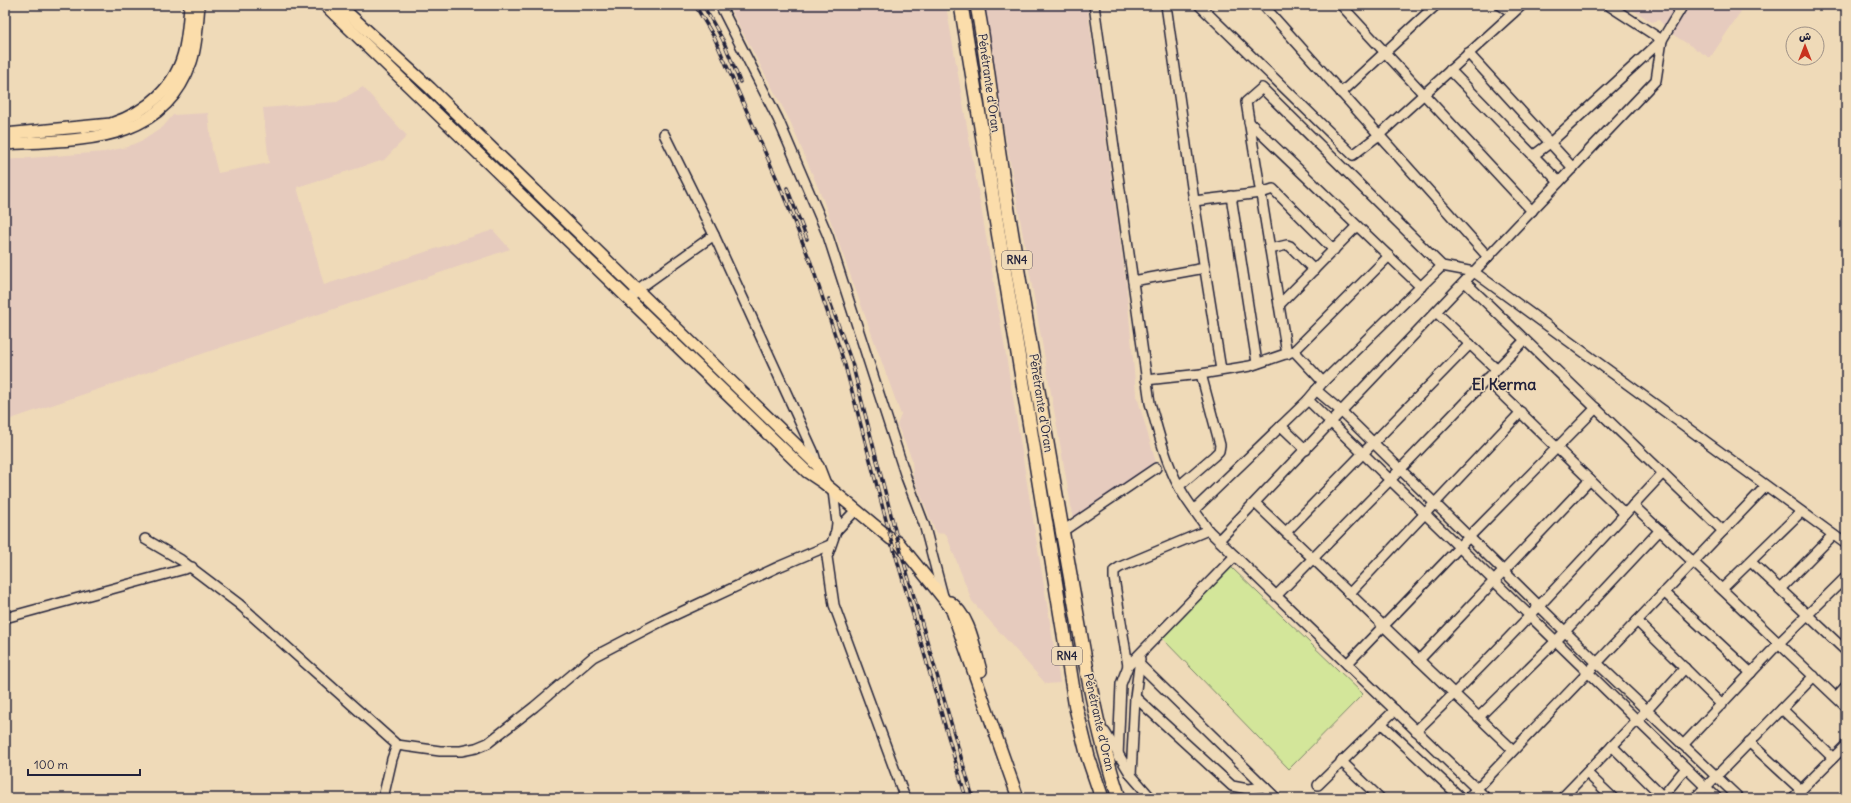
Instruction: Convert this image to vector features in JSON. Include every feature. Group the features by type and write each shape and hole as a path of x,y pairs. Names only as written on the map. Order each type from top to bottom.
{"highway":[{"name":"Pénétrante d'Oran","path":"961,5 1076,708 1088,757 1102,798"},
{"name":"Pénétrante d'Oran","path":"977,5 988,61 1000,160 1062,531 1094,711 1108,765 1119,798"}],"main road":[{"path":"5,134 111,124 126,119 146,108 163,92 178,68 185,48 190,5"},
{"path":"5,144 103,136 130,129 151,116 170,99 186,73 194,51 199,5"},
{"path":"325,5 807,472 898,542 943,597 958,608 965,619 972,640 1002,753 1018,798"},
{"path":"339,5 430,88 818,466 829,488"},
{"path":"420,96 430,88"}],"street":[{"path":"720,5 778,118 828,236 906,477 924,524 943,597"},
{"path":"1094,5 1150,403 1157,429 1179,486 1208,530 1486,798"},
{"path":"1166,5 1194,201 1221,370"},
{"path":"1199,5 1353,155 1379,135 1522,5"},
{"path":"1263,5 1488,257"},
{"path":"1341,5 1532,211"},
{"path":"1341,93 1436,5"},
{"path":"1500,5 1513,13"},
{"path":"1608,5 1662,40"},
{"path":"1534,155 1550,143 1662,40 1683,5"},
{"path":"1219,540 1656,80 1662,40"},
{"path":"1468,54 1573,168"},
{"path":"1450,70 1559,182"},
{"path":"1323,382 1291,353 1279,304 1246,102 1262,88 1442,266 1474,272 1846,544"},
{"path":"1249,122 1421,287"},
{"path":"664,134 714,235 813,451 818,466"},
{"path":"1194,201 1261,193 1273,189 1334,250"},
{"path":"1231,196 1257,363"},
{"path":"1279,304 1357,226"},
{"path":"630,300 637,290 714,235"},
{"path":"1270,249 1287,245 1290,246 1314,270"},
{"path":"1146,380 1201,374 1257,363 1291,353 1389,256"},
{"path":"1194,510 1308,400 1323,382 1442,266"},
{"path":"1133,281 1205,268"},
{"path":"1464,282 1723,531"},
{"path":"1436,312 1496,369"},
{"path":"1276,596 1391,480 1486,379 1525,340"},
{"path":"1286,532 1470,344"},
{"path":"1179,486 1219,451 1220,445 1201,374"},
{"path":"1486,379 1625,514"},
{"path":"1316,390 1342,412 1564,631 1739,798"},
{"path":"1308,400 1717,798"},
{"path":"1347,664 1459,547 1596,408"},
{"path":"1349,594 1520,412"},
{"path":"1281,426 1306,450"},
{"path":"1062,531 1156,468"},
{"path":"1416,731 1455,694 1530,616 1663,473"},
{"path":"1419,660 1590,480"},
{"path":"1468,798 1766,486"},
{"path":"829,488 837,523 836,531 827,557 834,605 906,798"},
{"path":"1255,503 1513,750"},
{"path":"1634,505 1846,707"},
{"path":"836,531 856,510"},
{"path":"1722,589 1801,512"},
{"path":"1128,666 1114,572 1120,567 1208,530"},
{"path":"1479,717 1556,640 1660,530"},
{"path":"1780,589 1833,535"},
{"path":"145,539 192,567 239,604 397,745 440,751 461,752 476,748 488,742 534,707 593,657 664,620 778,567 830,545"},
{"path":"1118,757 1122,684 1128,666 1235,556"},
{"path":"1751,562 1846,651"},
{"path":"5,618 192,567"},
{"path":"1683,745 1779,643 1846,577"},
{"path":"1664,592 1751,673"},
{"path":"1637,621 1722,705"},
{"path":"1131,775 1138,663 1143,650"},
{"path":"1138,663 1276,798"},
{"path":"1562,798 1647,710 1685,668"},
{"path":"1695,798 1814,676"},
{"path":"1836,697 1846,686"},
{"path":"1135,697 1232,786 1248,789 1265,786"},
{"path":"1782,709 1833,758"},
{"path":"1318,785 1395,710"},
{"path":"1094,711 1118,757 1151,798"},
{"path":"1381,723 1458,797"},
{"path":"1103,730 1111,734 1115,734 1120,729"},
{"path":"1749,742 1801,790"},
{"path":"383,798 392,759 397,745"},
{"path":"1793,798 1846,745"},
{"path":"1612,746 1663,797 1686,768"},
{"path":"1341,761 1380,798"},
{"path":"1587,773 1613,798"}],"shaded area":[{"path":"728,5 946,5 992,271 1060,683 1046,684 972,601 946,534 936,533 913,476 912,459 897,425 901,415 822,197 790,121"},
{"path":"982,5 1087,5 1126,282 1136,393 1157,466 1075,528"},
{"path":"1625,5 1745,5 1710,58 1672,34 1659,20 1652,22"},
{"path":"363,87 407,136 384,160 297,187 324,285 493,230 510,249 5,421 5,160 104,152 127,147 145,139 163,127 173,115 208,113 212,150 218,173 269,163 263,108 337,102"}],"green space":[{"path":"1231,567 1363,694 1289,769 1162,638"}],"railway":[{"path":"695,5 714,37 776,177 811,263 845,365 891,539 966,798"},
{"path":"703,5 723,40 740,82"},
{"path":"787,188 807,239"},
{"path":"829,299 852,363 898,542 973,798"}],"district":[{"name":"El Kerma","path":"1504,384"}]}
